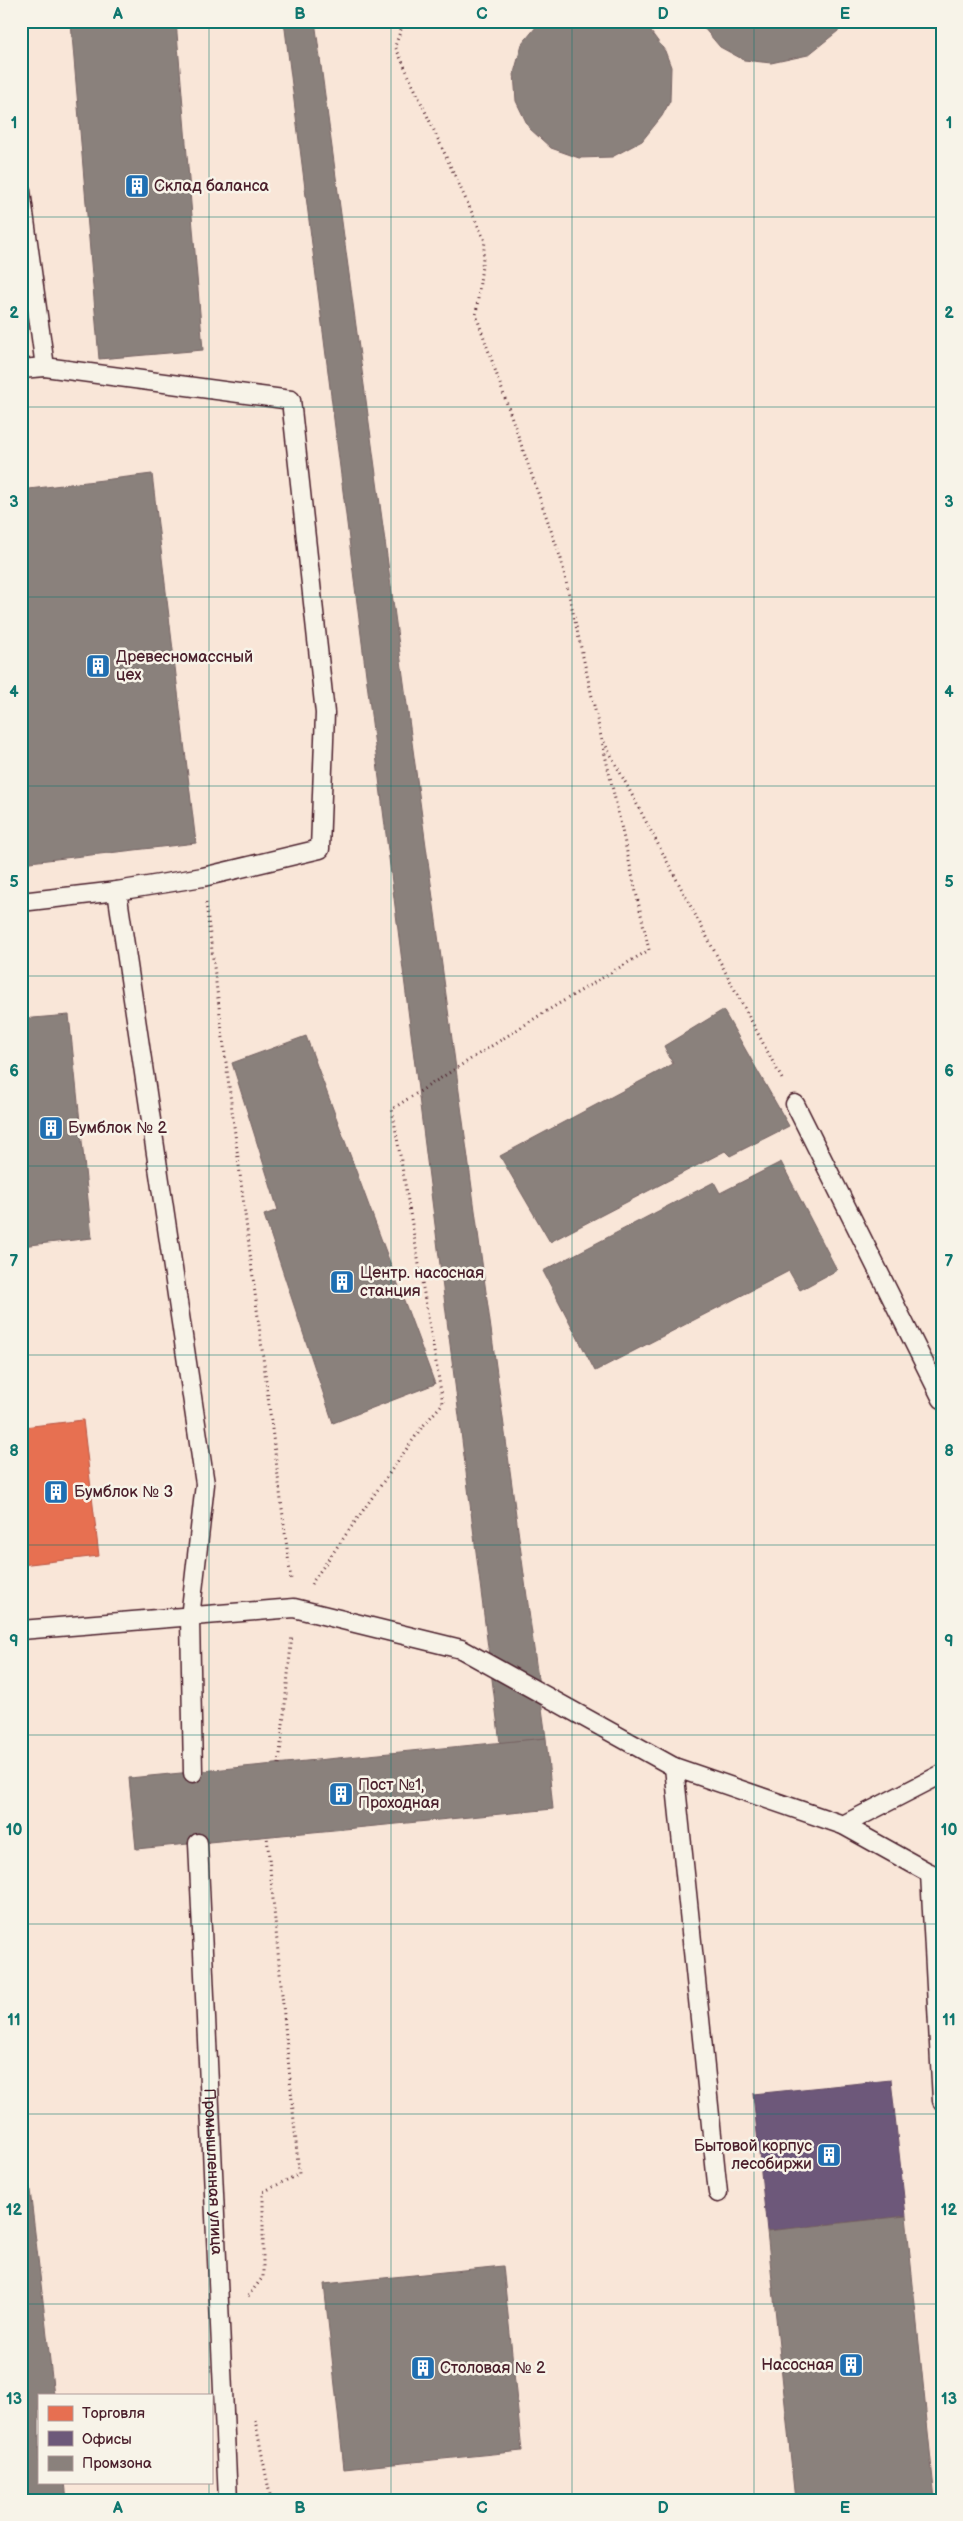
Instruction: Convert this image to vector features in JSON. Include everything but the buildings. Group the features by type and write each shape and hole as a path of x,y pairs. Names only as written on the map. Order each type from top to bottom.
{"lane":[{"path":"21,191 45,366"},
{"path":"21,368 45,366 290,400 325,713 320,849 203,877 117,891 21,902"},
{"path":"117,891 205,1484 190,1618 193,1773"},
{"path":"795,1104 942,1399"},
{"path":"21,1630 190,1618 294,1608 461,1649 674,1767 843,1825 936,1876 942,2100"},
{"path":"674,1767 718,2193"},
{"path":"843,1825 942,1774"},
{"name":"Промышленная улица","path":"198,1843 228,2500"}],"path":[{"path":"294,1608 422,1427 443,1403 392,1109 545,1012 649,950 562,559 476,315 485,241 396,46 404,21"},
{"path":"601,737 795,1104"},
{"path":"203,877 294,1608 279,1764"},
{"path":"245,2300 263,2277 263,2192 299,2174 267,1836"},
{"path":"253,2413 271,2500"}],"shaded area":[{"path":"21,21 942,21 942,2500 21,2500"}],"place":[{"name":"Склад баланса","path":"137,186"},
{"name":"Древесномассный цех","path":"98,666"},
{"name":"Бумблок № 2","path":"51,1128"},
{"name":"Центр. насосная станция","path":"342,1282"},
{"name":"Бумблок № 3","path":"56,1492"},
{"name":"Пост №1, Проходная","path":"341,1794"},
{"name":"Бытовой корпус лесобиржи","path":"829,2155"},
{"name":"Насосная","path":"851,2365"},
{"name":"Столовая № 2","path":"423,2368"}]}
